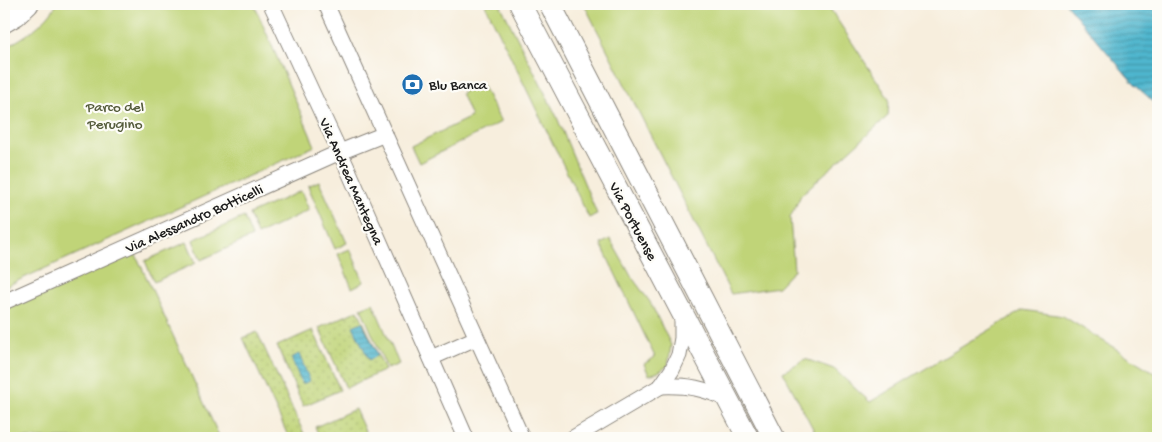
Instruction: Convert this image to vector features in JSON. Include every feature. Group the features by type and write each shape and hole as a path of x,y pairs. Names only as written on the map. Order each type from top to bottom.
{"street":[{"path":"4,22 16,15 28,4"},
{"name":"Via Andrea Mantegna","path":"272,4 340,152 466,438"},
{"path":"326,4 522,438"},
{"name":"Via Portuense","path":"520,4 748,438"},
{"name":"Via Portuense","path":"550,4 774,438"},
{"name":"Via Alessandro Botticelli","path":"4,302 340,152 385,134"},
{"path":"573,438 661,386 679,355 682,338 682,312"},
{"path":"431,358 476,338"},
{"path":"661,386 682,385 697,387 728,400"}],"green space":[{"name":"Parco del Perugino","path":"57,4 254,4 315,146 4,287 4,48 34,30"},
{"path":"485,4 500,4 556,115 597,214 589,218"},
{"path":"584,4 827,4 889,99 888,116 801,195 790,218 794,270 778,287 731,294"},
{"path":"481,83 501,122 419,163 411,146 471,117 461,93"},
{"path":"319,181 347,243 335,249 308,186"},
{"path":"301,191 309,210 257,235 249,214"},
{"path":"244,217 252,237 201,260 193,240"},
{"path":"610,239 631,276 650,302 671,345 668,366 649,375 644,364 655,357 601,244"},
{"path":"187,242 196,263 154,282 145,261"},
{"path":"132,246 220,438 4,438 4,307"},
{"path":"350,249 364,282 352,288 338,254"},
{"path":"373,303 399,364 387,369 361,308"},
{"path":"358,310 385,370 346,388 319,328"},
{"path":"1023,310 1063,316 1158,375 1158,438 818,438 783,372 805,359 834,369 870,402"},
{"path":"313,330 340,390 303,406 277,346"},
{"path":"257,332 306,438 289,438 243,338"},
{"path":"355,409 368,438 320,438 315,427"}],"water":[{"path":"1066,4 1158,4 1158,106 1135,85"},
{"path":"362,322 378,355 369,360 353,326"},
{"path":"299,354 310,381 302,384 291,358"}],"place":[{"name":"Blu Banca","path":"413,84"}]}
